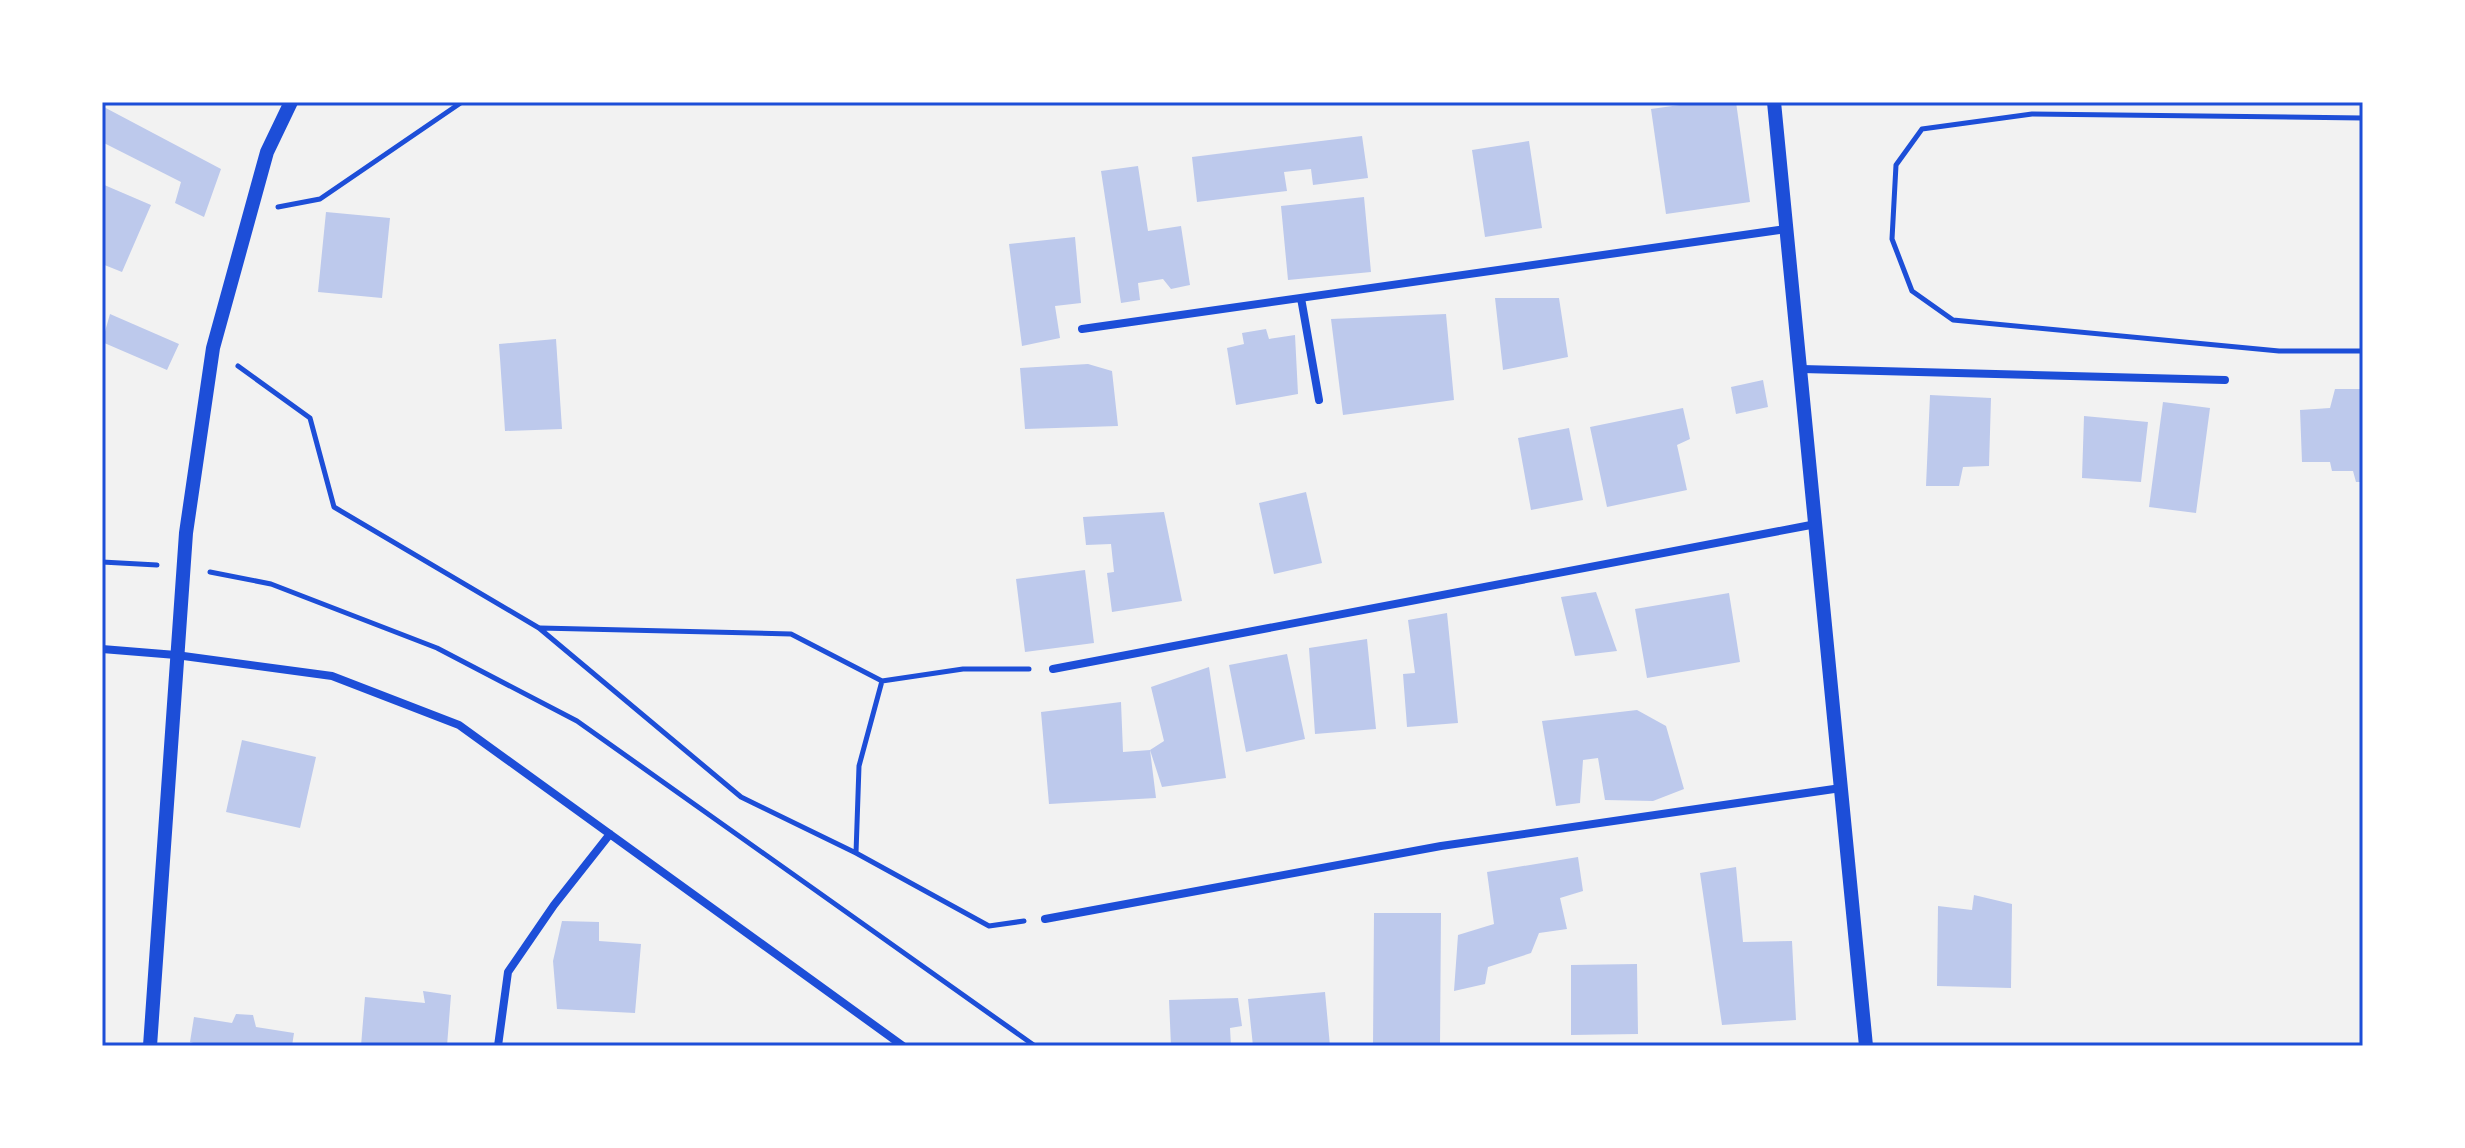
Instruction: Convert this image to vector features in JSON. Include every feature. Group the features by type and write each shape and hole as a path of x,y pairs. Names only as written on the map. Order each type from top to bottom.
{"street":[{"path":"150,1046 183,566 213,348 267,152 291,102"},
{"path":"1774,102 1866,1046"},
{"path":"1082,329 1786,229"},
{"path":"1301,298 1319,400"},
{"path":"1802,369 2225,380"},
{"path":"1053,669 1816,524"},
{"path":"102,649 176,655 332,676 459,725 903,1046"},
{"path":"1045,919 1441,846 1841,788"},
{"path":"498,1046 508,972 554,905 610,834"}],"path":[{"path":"250,212 320,199 462,102"},
{"path":"2363,118 2032,114 1922,129 1896,165 1892,239 1912,291 1953,320 2279,351 2363,351"},
{"path":"213,348 310,418 334,507 539,628 741,797 856,853 989,926 1045,919"},
{"path":"102,562 183,566 271,584 437,648 577,721 1035,1046"},
{"path":"539,628 791,634 882,681 963,669 1053,669"},
{"path":"856,853 859,766 882,681"}],"building":[{"path":"1701,102 1736,102 1750,202 1666,214 1651,109"},
{"path":"102,106 221,169 204,217 175,203 181,182 102,142"},
{"path":"1362,136 1368,178 1313,185 1311,169 1284,172 1287,191 1197,202 1192,157"},
{"path":"1529,141 1542,228 1485,237 1472,150"},
{"path":"1138,166 1148,231 1181,226 1190,285 1171,289 1163,279 1138,283 1140,300 1121,303 1101,171"},
{"path":"102,184 151,205 122,272 102,264"},
{"path":"1364,197 1371,272 1288,280 1281,206"},
{"path":"326,212 390,218 382,298 318,292"},
{"path":"1075,237 1081,303 1055,306 1060,338 1022,346 1009,244"},
{"path":"1495,298 1559,298 1568,357 1503,370"},
{"path":"110,314 179,344 167,370 102,342"},
{"path":"1446,314 1454,400 1343,415 1331,319"},
{"path":"1266,329 1269,339 1295,335 1298,394 1236,405 1227,348 1244,344 1242,333"},
{"path":"556,339 562,429 505,431 499,344"},
{"path":"1088,364 1112,371 1118,426 1025,429 1020,368"},
{"path":"1763,380 1768,407 1736,414 1731,387"},
{"path":"2335,389 2363,389 2363,482 2356,482 2353,471 2332,471 2330,462 2302,462 2300,410 2330,408"},
{"path":"1930,395 1991,398 1989,466 1963,467 1959,486 1926,486"},
{"path":"2163,402 2210,408 2196,513 2149,507"},
{"path":"1683,408 1690,439 1677,445 1687,490 1607,507 1590,427"},
{"path":"2084,416 2148,422 2141,482 2082,478"},
{"path":"1569,428 1583,500 1531,510 1518,438"},
{"path":"1306,492 1322,563 1274,574 1259,503"},
{"path":"1164,512 1182,601 1112,612 1107,573 1114,572 1111,544 1086,545 1083,517"},
{"path":"1085,570 1094,643 1025,652 1016,579"},
{"path":"1596,592 1617,651 1575,656 1561,597"},
{"path":"1729,593 1740,662 1647,678 1635,609"},
{"path":"1447,613 1458,723 1407,727 1403,674 1415,673 1408,620"},
{"path":"1367,639 1376,729 1315,734 1309,648"},
{"path":"1287,654 1305,739 1246,752 1229,665"},
{"path":"1209,667 1226,778 1162,787 1150,750 1164,741 1151,687"},
{"path":"1121,702 1123,752 1150,750 1156,798 1049,804 1041,712"},
{"path":"1637,710 1666,726 1684,789 1653,801 1605,800 1598,758 1583,760 1580,803 1556,806 1542,721"},
{"path":"242,740 316,757 300,828 226,812"},
{"path":"1578,857 1583,891 1560,898 1567,929 1539,933 1531,953 1488,967 1485,984 1454,991 1458,935 1494,924 1487,872"},
{"path":"1736,867 1743,942 1792,941 1796,1020 1722,1025 1700,873"},
{"path":"1974,895 2012,904 2011,988 1937,986 1938,906 1972,910"},
{"path":"1374,913 1441,913 1440,1046 1373,1046"},
{"path":"562,921 599,922 599,941 641,944 635,1013 557,1009 553,961"},
{"path":"1637,964 1638,1034 1571,1035 1571,965"},
{"path":"423,991 451,995 447,1046 361,1046 365,997 425,1003"},
{"path":"1325,992 1330,1046 1253,1046 1248,999"},
{"path":"1238,998 1242,1026 1230,1028 1231,1046 1171,1046 1169,1000"},
{"path":"236,1014 253,1015 256,1027 294,1033 292,1046 204,1046 190,1042 194,1017 232,1023"}]}
